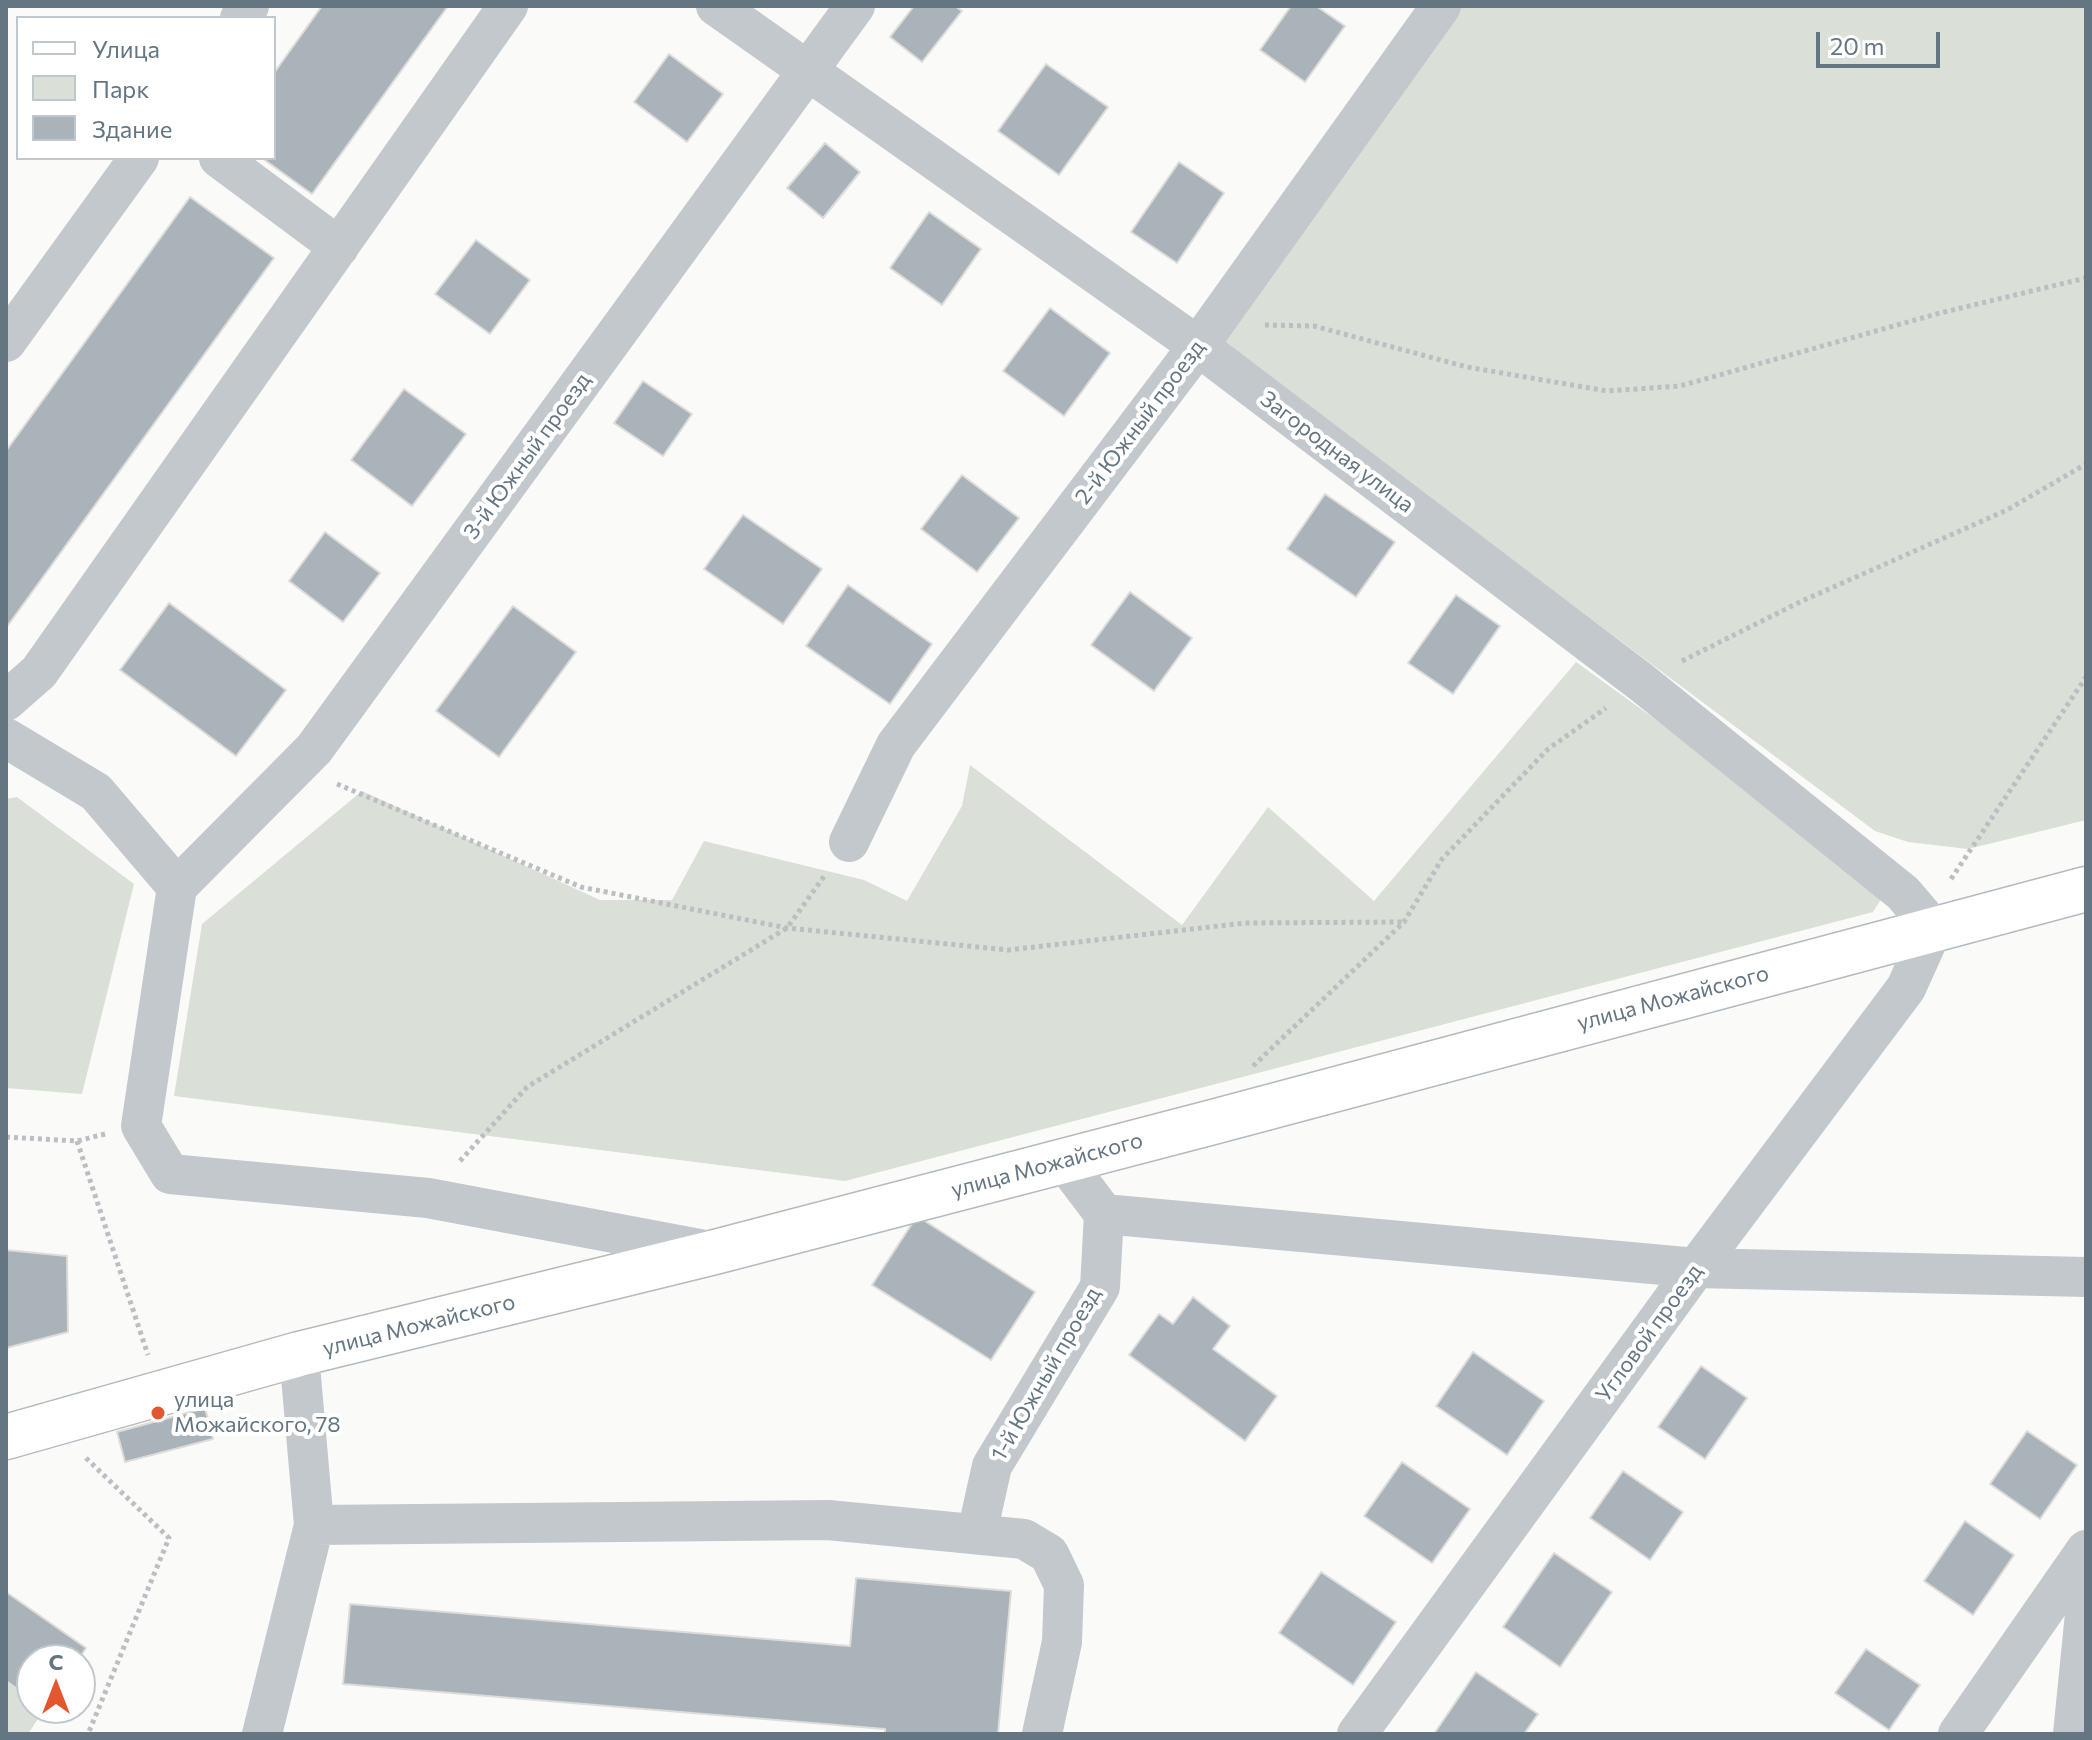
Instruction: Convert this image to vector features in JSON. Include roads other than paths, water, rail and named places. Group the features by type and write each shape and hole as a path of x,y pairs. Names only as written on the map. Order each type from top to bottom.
{"main road":[{"name":"улица Можайского","path":"6,1437 299,1354 715,1252 2086,889"}],"street":[{"path":"6,701 39,672 508,6"},
{"name":"Загородная улица","path":"716,6 807,72 1205,335 1903,893 1933,928"},
{"name":"3-й Южный проезд","path":"177,887 293,766 314,749 855,6"},
{"name":"2-й Южный проезд","path":"849,842 896,745 1205,335 1441,6"},
{"path":"6,342 138,160"},
{"path":"222,160 339,247"},
{"path":"6,738 96,792 177,887 141,1126 170,1174 428,1198 715,1252"},
{"name":"Угловой проезд","path":"1357,1734 1696,1268 1906,988 1933,928"},
{"path":"1064,1161 1104,1214 1696,1268 2086,1277"},
{"name":"1-й Южный проезд","path":"977,1533 992,1466 1100,1287 1104,1214"},
{"path":"262,1734 314,1525 299,1354"},
{"path":"314,1525 828,1520 1024,1539 1049,1554 1064,1585 1062,1642 1042,1734"},
{"path":"1958,1734 2086,1550"},
{"path":"2073,1734 2086,1604"}],"place":[{"name":"улица Можайского, 78","path":"158,1413"}]}
